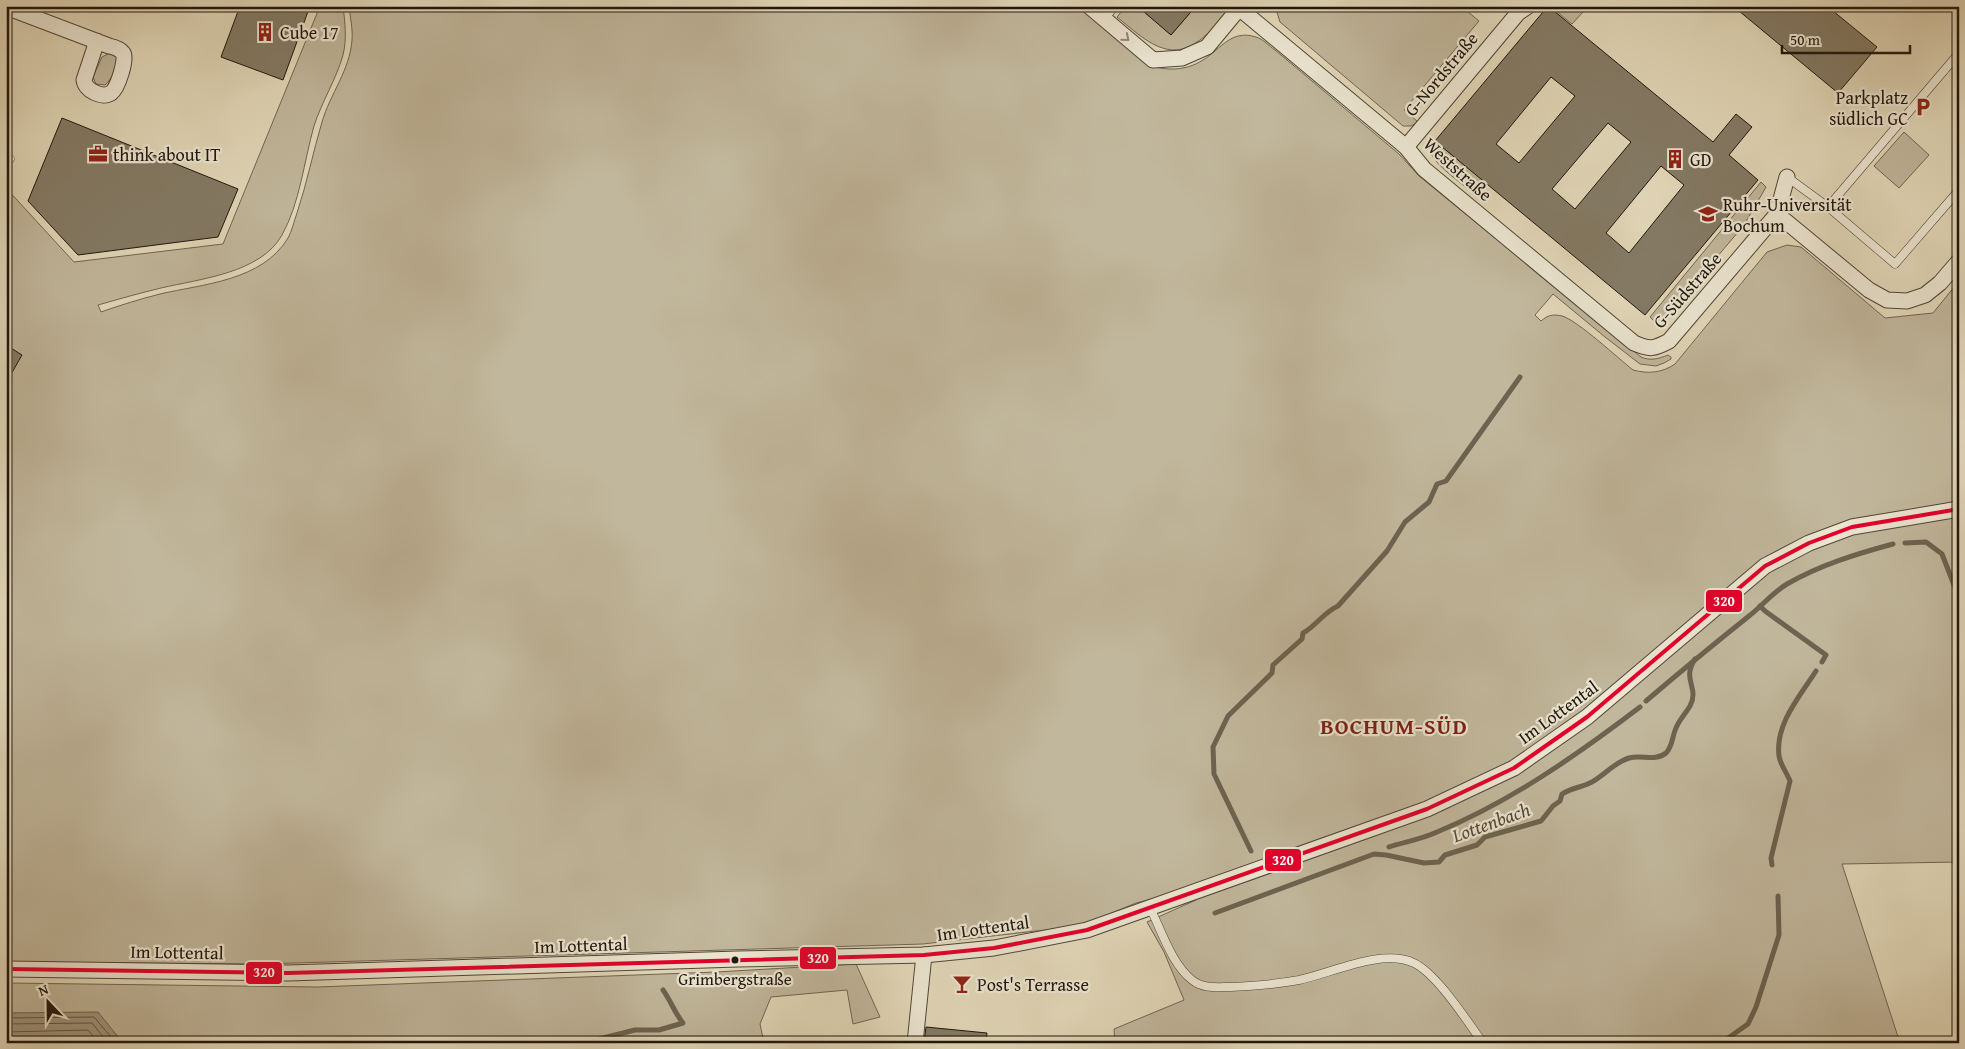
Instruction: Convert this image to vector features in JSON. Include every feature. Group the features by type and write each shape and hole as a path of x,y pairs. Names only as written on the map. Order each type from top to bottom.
{"street":[{"path":"1089,6 1153,60 1182,58 1208,48 1240,7"},
{"name":"Weststraße","path":"1240,7 1406,147 1424,169 1634,342 1646,348 1656,348"},
{"path":"6,8 97,41"},
{"name":"G-Nordstraße","path":"1406,147 1519,8"},
{"name":"G-Südstraße","path":"1656,348 1669,341 1777,214 1788,177"},
{"path":"1777,214 1869,290 1887,300 1907,301 1925,296 1940,283 1959,260"},
{"name":"Im Lottental","path":"6,969 288,972 738,958 924,956 994,948 1087,930 1427,809 1514,768 1587,717 1765,566 1809,543 1852,527 1959,509"},
{"path":"915,1043 924,956"}],"lane":[{"path":"1104,19 1115,6"},
{"path":"1828,208 1959,53"},
{"path":"1788,177 1895,264 1959,190"},
{"path":"1150,908 1178,964 1190,979 1202,987 1258,986 1299,980 1382,959 1400,959 1413,963 1435,980 1484,1043"}],"shaded area":[{"path":"320,6 343,6 345,43 337,73 314,126 297,196 282,235 272,248 260,258 245,266 211,277 98,305 101,312 130,302 230,278 247,272 277,252 291,232 322,122 348,62 352,36 349,6 1077,6 1148,65 1169,69 1183,68 1196,64 1233,38 1247,35 1256,37 1275,50 1399,154 1419,176 1641,357 1651,359 1668,355 1671,357 1671,359 1656,366 1640,364 1553,294 1535,315 1541,321 1553,315 1569,319 1633,370 1660,371 1675,364 1767,252 1787,245 1801,247 1885,318 1933,313 1959,281 1959,862 1842,864 1900,1043 1115,1043 1114,1029 1184,1000 1164,952 1147,922 1196,900 1170,894 1136,903 1080,926 923,944 263,964 6,962 6,188 74,262 223,244"},
{"path":"1126,6 1138,6 1171,35 1196,6 1231,6 1203,37 1186,48 1176,50 1166,49 1153,44 1117,17"},
{"path":"1275,6 1461,6 1479,21 1404,110 1418,122 1411,126 1403,126 1280,22"},
{"path":"1550,6 1576,6 1583,12 1572,24"},
{"path":"110,53 117,57 114,72 105,85 96,84 93,77 102,57"},
{"path":"1904,132 1929,155 1899,188 1874,166"},
{"path":"1435,141 1486,183 1476,195 1450,175 1433,157 1431,151"},
{"path":"1761,182 1766,187 1744,225 1662,322 1656,323 1650,317"},
{"path":"856,964 880,1017 853,1024 847,990 771,997 760,1024 764,1043 6,1043 6,983 317,987 716,972"}],"water":[{"path":"98,1012 123,1043 6,1043 6,1013"}],"building":[{"name":"Cube 17","path":"240,6 310,6 283,80 221,57"},
{"path":"1137,6 1196,6 1171,35"},
{"name":"GD","path":"1548,6 1713,142 1736,114 1752,127 1729,155 1758,180 1645,315 1435,141","holes":["1551,77 1575,96 1519,163 1496,144","1608,123 1631,142 1575,209 1552,189","1661,166 1684,185 1629,253 1606,233"]},
{"path":"1733,6 1827,6 1877,47 1838,93"},
{"name":"think about IT","path":"62,118 238,189 218,237 78,255 28,201"},
{"path":"6,345 22,355 6,383"},
{"path":"926,1027 987,1033 986,1043 924,1043"}],"waterway":[{"path":"1251,851 1214,774 1213,747 1228,716 1272,673 1273,665 1302,639 1303,633 1338,606 1387,551 1405,522 1429,502 1437,484 1446,481 1520,377"},
{"name":"Lottenbach","path":"1905,543 1926,542 1942,554 1959,598"},
{"name":"Lottenbach","path":"1646,701 1787,584 1812,571 1838,561 1893,544"},
{"path":"1760,606 1826,655 1822,662"},
{"name":"Lottenbach","path":"1215,913 1374,854 1424,863 1439,862 1445,855 1477,845 1485,837 1541,821 1553,806 1560,801 1562,794 1590,783 1618,763 1629,758 1657,757 1666,753 1670,747 1677,725 1693,699 1690,673 1695,659"},
{"path":"1772,865 1771,858 1790,781 1779,756 1781,733 1796,700 1816,671"},
{"name":"Lottenbach","path":"1389,847 1419,839 1491,807 1567,760 1640,707"},
{"path":"1721,1043 1748,1024 1756,1007 1779,935 1778,896"},
{"name":"Lottenbach","path":"592,1043 595,1040 635,1030 659,1030 683,1023 663,990"}],"transit line":[{"name":"320","path":"6,969 288,973 924,955 994,948 1087,930 1427,809 1514,768 1587,717 1765,566 1809,543 1852,527 1959,509"}],"place":[{"name":"Cube 17","path":"265,32"},
{"name":"Parkplatz südlich GC","path":"1923,107"},
{"name":"think about IT","path":"98,154"},
{"name":"GD","path":"1675,159"},
{"name":"Ruhr-Universität Bochum","path":"1708,214"},
{"name":"Grimbergstraße","path":"735,960"},
{"name":"Post's Terrasse","path":"962,984"}],"district":[{"name":"BOCHUM-SÜD","path":"1394,726"}]}
